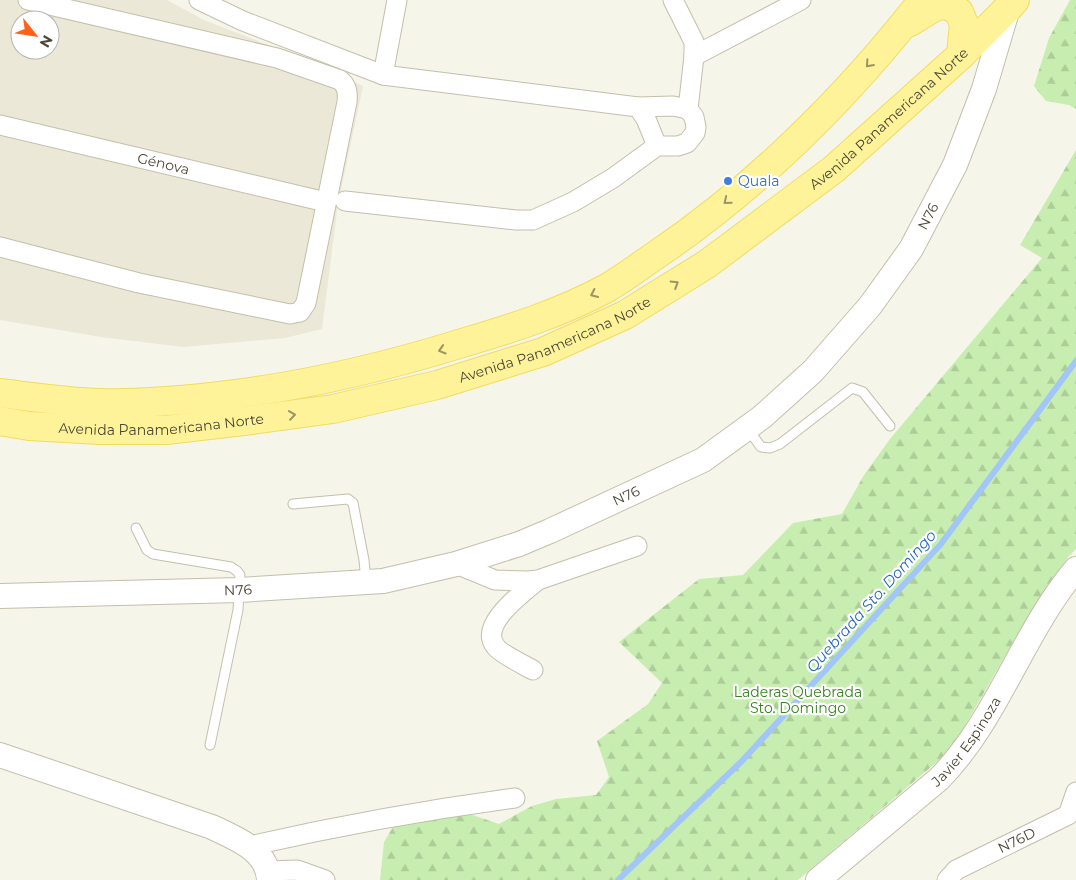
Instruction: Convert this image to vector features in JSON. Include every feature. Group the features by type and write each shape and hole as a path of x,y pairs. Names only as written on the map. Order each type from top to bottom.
{"main road":[{"name":"Avenida Panamericana Norte","path":"0,393 101,403 167,402 251,392 337,377 431,353 533,322 608,287 684,236 774,163 898,32 923,0"},
{"name":"Avenida Panamericana Norte","path":"0,421 29,426 100,430 166,430 252,420 332,409 437,385 543,352 625,315 707,264 834,169 961,55 1004,3"},
{"path":"898,32 936,6 948,5 959,12 964,24 961,55"}],"street":[{"path":"0,248 139,283 290,314 300,312 306,303 347,102 346,87 340,80 277,58 28,0"},
{"path":"199,0 243,21 382,75 638,107 673,106 688,109"},
{"path":"382,75 397,0"},
{"path":"345,201 516,220 533,220 574,202 613,178 657,146 678,146 687,143 691,139 696,127 694,118 688,109 694,42 673,0"},
{"path":"694,56 801,0"},
{"name":"N76","path":"0,596 239,590 383,581 456,564 518,544 703,460 762,417 813,370 870,306 910,249 955,165 984,89 1004,3"},
{"path":"638,107 646,119 657,146"},
{"name":"Génova","path":"0,125 326,202"},
{"path":"456,564 495,580 528,582 637,546"},
{"name":"Javier Espinoza","path":"818,880 939,779 957,761 972,740 1037,627 1076,569"},
{"path":"533,670 496,647 492,638 496,621 501,613 538,580"},
{"path":"0,755 212,827 250,846 258,854 269,876 298,870 325,880"},
{"name":"N76D","path":"947,880 956,870 1072,816 1076,792"},
{"path":"250,846 324,829 459,805 515,798"}],"lane":[{"path":"747,428 761,447 770,448 780,444 852,388 863,392 890,426"},
{"path":"293,504 348,499 353,503 364,560 366,582"},
{"path":"136,528 141,541 147,550 153,554 231,567 237,570 240,575 238,610 210,745"}],"shaded area":[{"path":"0,0 167,0 204,20 284,51 363,86 338,204 322,329 285,338 183,347 101,337 0,320"}],"green space":[{"path":"1070,0 1076,0 1076,109 1069,105 1046,101 1034,86 1049,38"},
{"name":"Laderas Quebrada Sto. Domingo","path":"1076,150 1076,549 1034,606 951,750 798,880 380,880 384,842 396,822 461,811 499,824 532,806 556,799 596,795 609,777 597,741 648,704 662,683 619,642 699,579 743,575 793,523 842,514 864,475 890,439 1042,258 1020,245"}],"waterway":[{"name":"Quebrada Sto. Domingo","path":"618,880 742,761 941,544 1076,361"}],"place":[{"name":"Quala","path":"728,181"}]}
